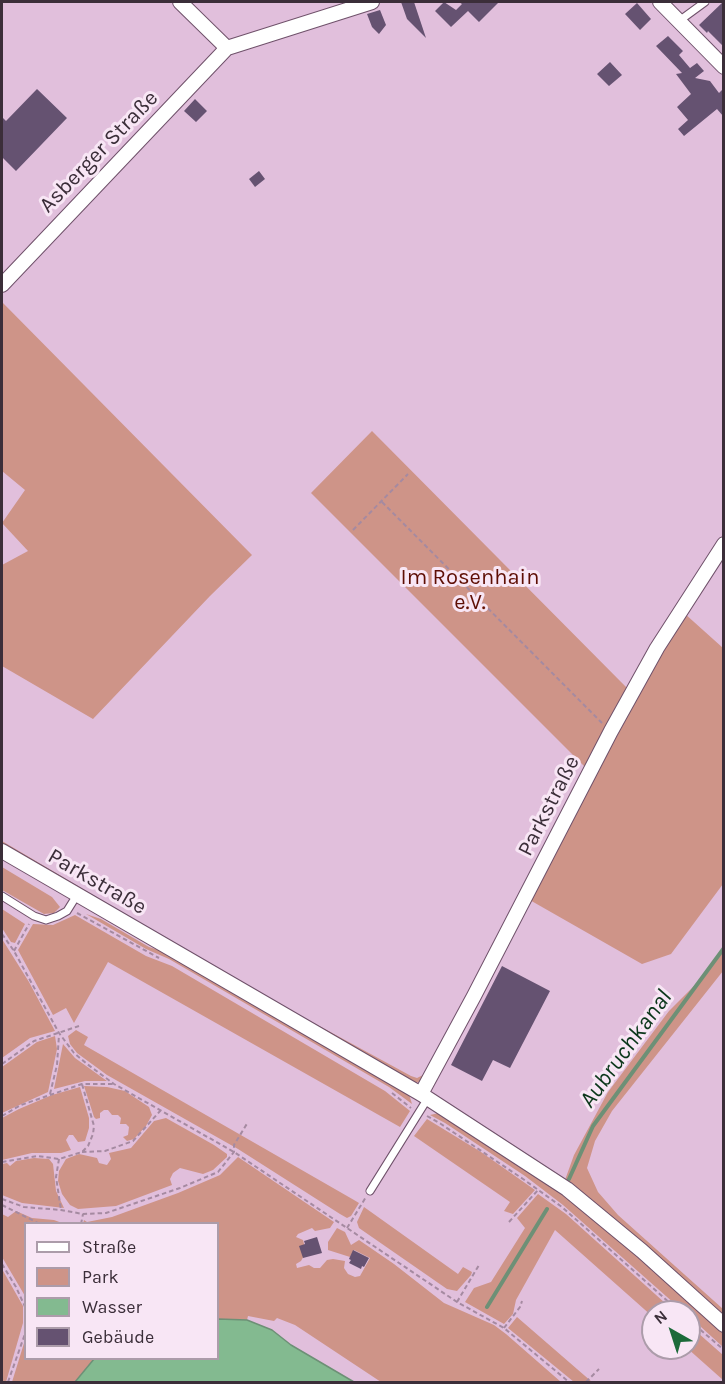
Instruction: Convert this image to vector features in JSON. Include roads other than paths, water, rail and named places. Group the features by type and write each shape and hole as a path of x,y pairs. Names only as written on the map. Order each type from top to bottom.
{"street":[{"path":"180,2 227,48 372,2"},
{"path":"660,2 723,67"},
{"name":"Asberger Straße","path":"2,285 227,48"},
{"name":"Parkstraße","path":"424,1096 611,731 657,648 723,544"},
{"name":"Parkstraße","path":"2,850 424,1096 567,1189 642,1251 723,1325"}],"lane":[{"path":"679,21 705,2"},
{"path":"2,896 34,916 46,920 70,908 78,895"},
{"path":"370,1191 418,1112 424,1096"}],"water":[{"path":"219,1319 247,1320 272,1330 291,1345 354,1382 75,1382 93,1360 219,1360"}],"waterway":[{"name":"Aubruchkanal","path":"569,1179 593,1126 724,948"},
{"name":"Aubruchkanal","path":"487,1307 547,1209"}],"park label":[{"name":"Im Rosenhain e.V.","path":"470,590"}]}
